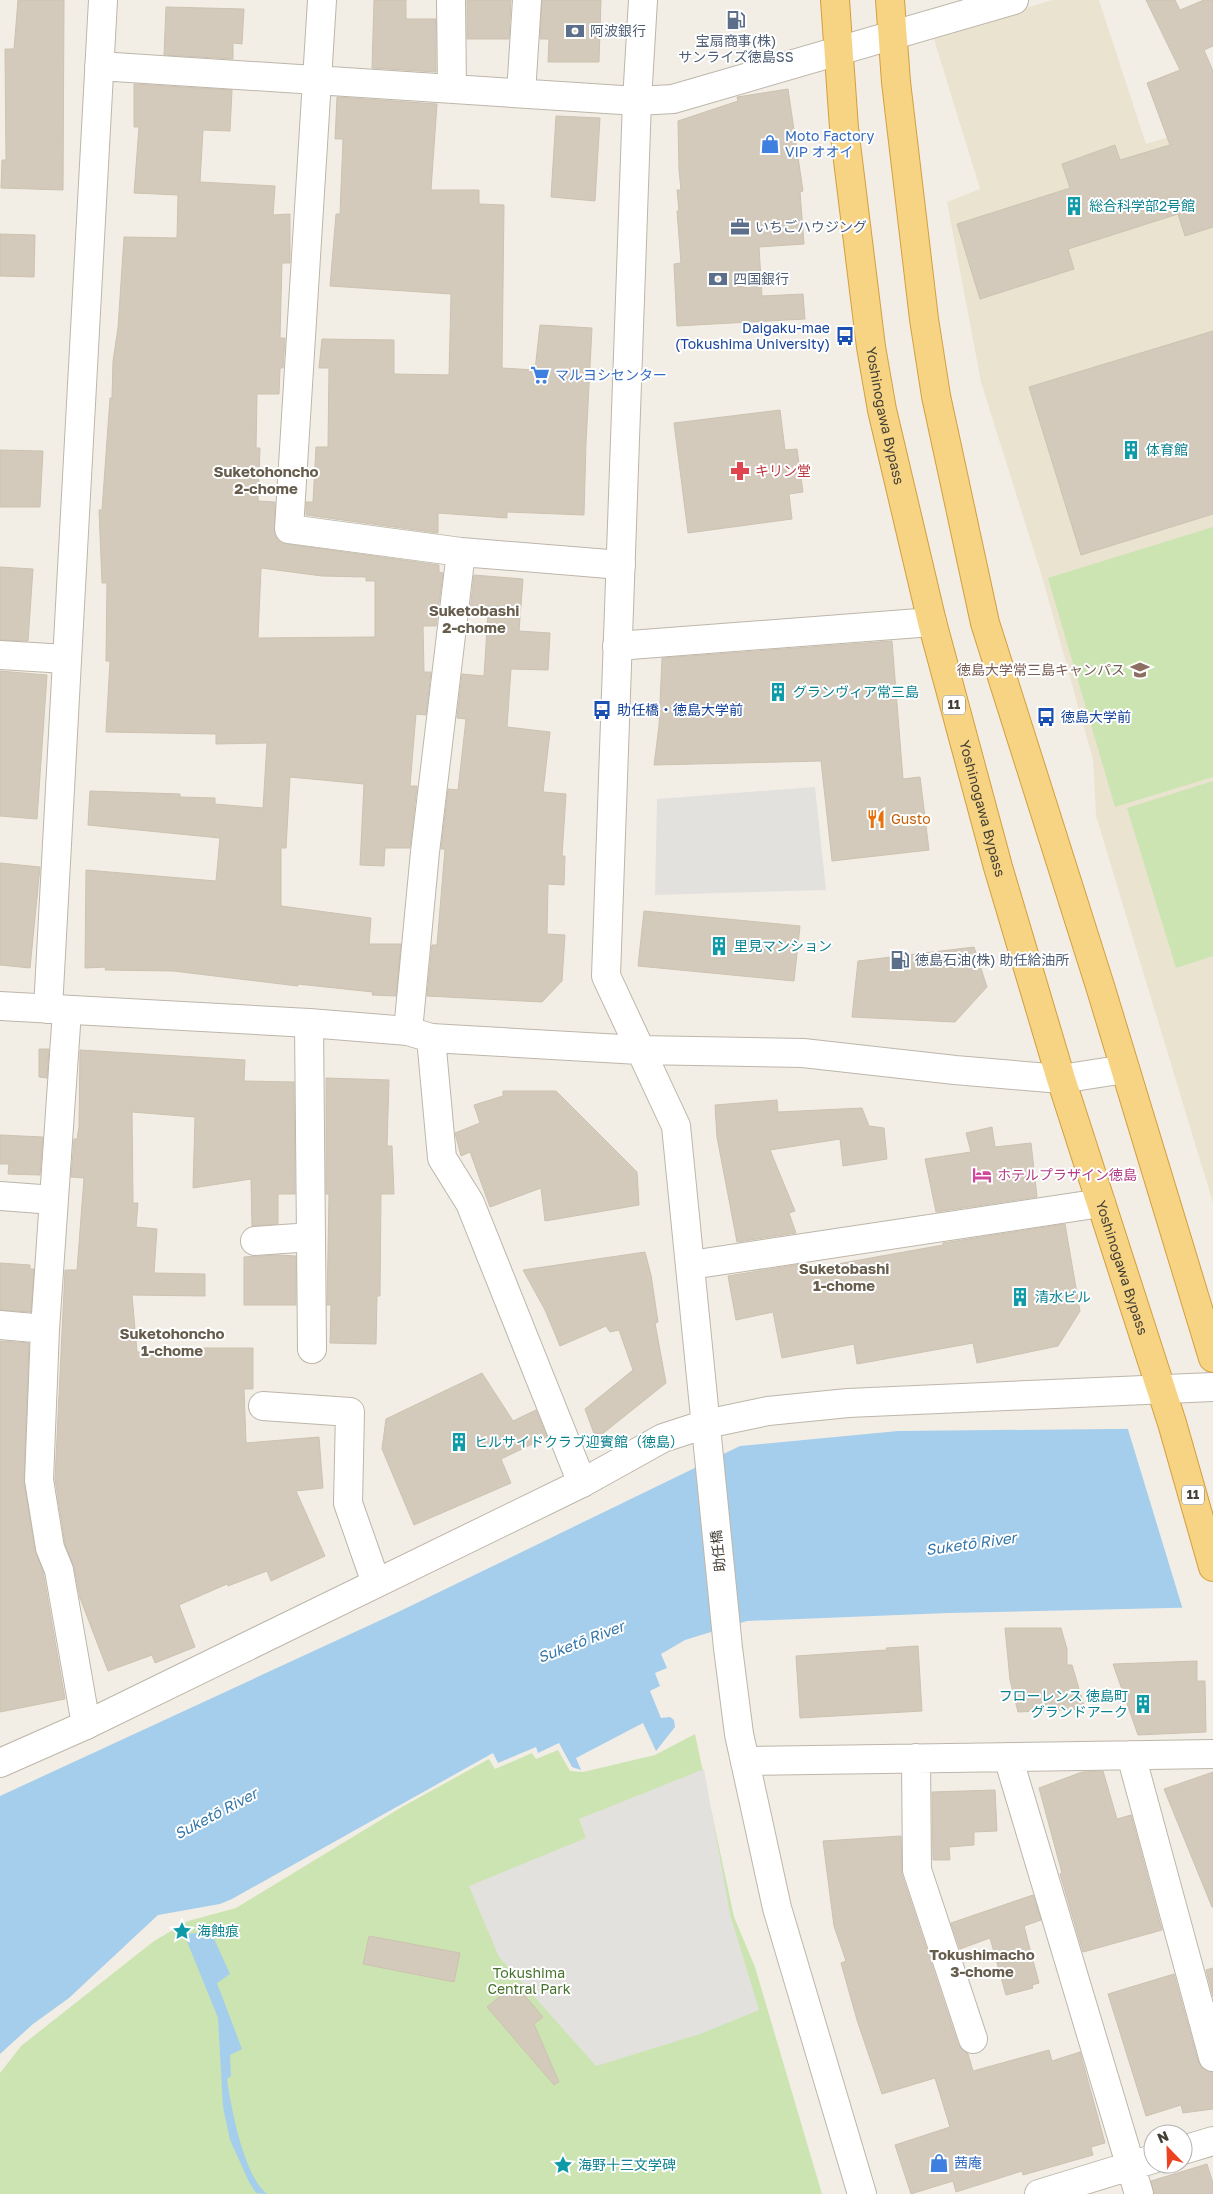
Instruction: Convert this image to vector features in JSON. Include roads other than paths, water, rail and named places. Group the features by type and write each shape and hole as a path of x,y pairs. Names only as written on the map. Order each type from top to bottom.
{"highway":[{"name":"Yoshinogawa Bypass","path":"835,0 844,128 871,347 882,410 932,622 998,867 1061,1079 1162,1390 1213,1567"},
{"path":"890,0 892,37 923,309 936,396 983,614 1213,1358"}],"street":[{"path":"86,1725 59,1570 50,1548 39,1480 45,1329 54,1200 66,659 103,0"},
{"path":"322,0 319,79 289,529 461,552 621,565"},
{"path":"450,0 452,88"},
{"path":"522,93 527,0"},
{"name":"助任橋","path":"643,0 637,101 606,976 676,1126 728,1648 739,1734 777,1908 862,2194"},
{"path":"99,66 637,101 673,99 892,37 1014,0"},
{"path":"461,552 425,852 419,1034 442,1158 470,1203 582,1484"},
{"path":"617,646 932,622"},
{"path":"0,655 66,659"},
{"path":"0,1006 309,1023 419,1034 639,1050 803,1053 972,1072 1061,1079 1125,1069"},
{"path":"309,1023 312,1349"},
{"path":"0,1196 54,1200"},
{"path":"691,1265 1101,1202"},
{"path":"256,1241 311,1237"},
{"path":"0,1325 45,1329"},
{"path":"0,1763 86,1725 582,1484 664,1438 706,1424 768,1411 848,1403 1213,1388"},
{"path":"263,1406 350,1412 348,1503 376,1583"},
{"path":"745,1761 1213,1754"},
{"path":"1131,1755 1213,2057"},
{"path":"1008,1757 1142,2163 1139,2194"},
{"path":"916,1758 917,1870 974,2039"},
{"path":"1193,2147 1213,2141"},
{"path":"1040,2194 1142,2163"}],"water":[{"name":"Suketō River","path":"1213,1428 1213,1607 948,1613 747,1621 685,1640 661,1654 667,1668 655,1673 660,1686 650,1691 661,1718 670,1717 674,1720 675,1727 656,1751 643,1723 576,1758 581,1770 572,1767 559,1743 538,1753 536,1747 498,1763 493,1753 232,1899 220,1904 158,1915 69,1998 33,2024 0,2054 0,1796 396,1613 740,1446 898,1431"},
{"path":"211,1932 230,1974 217,1983 242,2049 230,2055 231,2076 227,2079 232,2107 245,2157 259,2185 267,2194 256,2193 230,2140 223,2107 218,2018 184,1934"}],"place":[{"name":"宝扇商事(株) サンライズ徳島SS","path":"736,20"},
{"name":"阿波銀行","path":"575,31"},
{"name":"Moto Factory VIP オオイ","path":"770,144"},
{"name":"総合科学部2号館","path":"1074,206"},
{"name":"いちごハウジング","path":"740,227"},
{"name":"四国銀行","path":"718,279"},
{"name":"Daigaku-mae (Tokushima University)","path":"845,336"},
{"name":"マルヨシセンター","path":"540,375"},
{"name":"体育館","path":"1131,450"},
{"name":"キリン堂","path":"740,471"},
{"name":"徳島大学常三島キャンパス","path":"1140,670"},
{"name":"グランヴィア常三島","path":"778,692"},
{"name":"助任橋・徳島大学前","path":"602,710"},
{"name":"徳島大学前","path":"1046,717"},
{"name":"Gusto","path":"876,819"},
{"name":"里見マンション","path":"719,946"},
{"name":"徳島石油(株) 助任給油所","path":"900,960"},
{"name":"ホテルプラザイン徳島","path":"982,1175"},
{"name":"清水ビル","path":"1020,1297"},
{"name":"ヒルサイドクラブ迎賓館（徳島）","path":"459,1442"},
{"name":"フローレンス 徳島町 グランドアーク","path":"1143,1704"},
{"name":"海蝕痕","path":"182,1931"},
{"name":"茜庵","path":"939,2163"},
{"name":"海野十三文学碑","path":"563,2165"}],"district":[{"name":"Suketohoncho 2-chome","path":"266,480"},
{"name":"Suketobashi 2-chome","path":"474,620"},
{"name":"Suketobashi 1-chome","path":"844,1278"},
{"name":"Suketohoncho 1-chome","path":"172,1342"},
{"name":"Tokushimacho 3-chome","path":"982,1964"}],"park label":[{"name":"Tokushima Central Park","path":"529,1982"}]}
